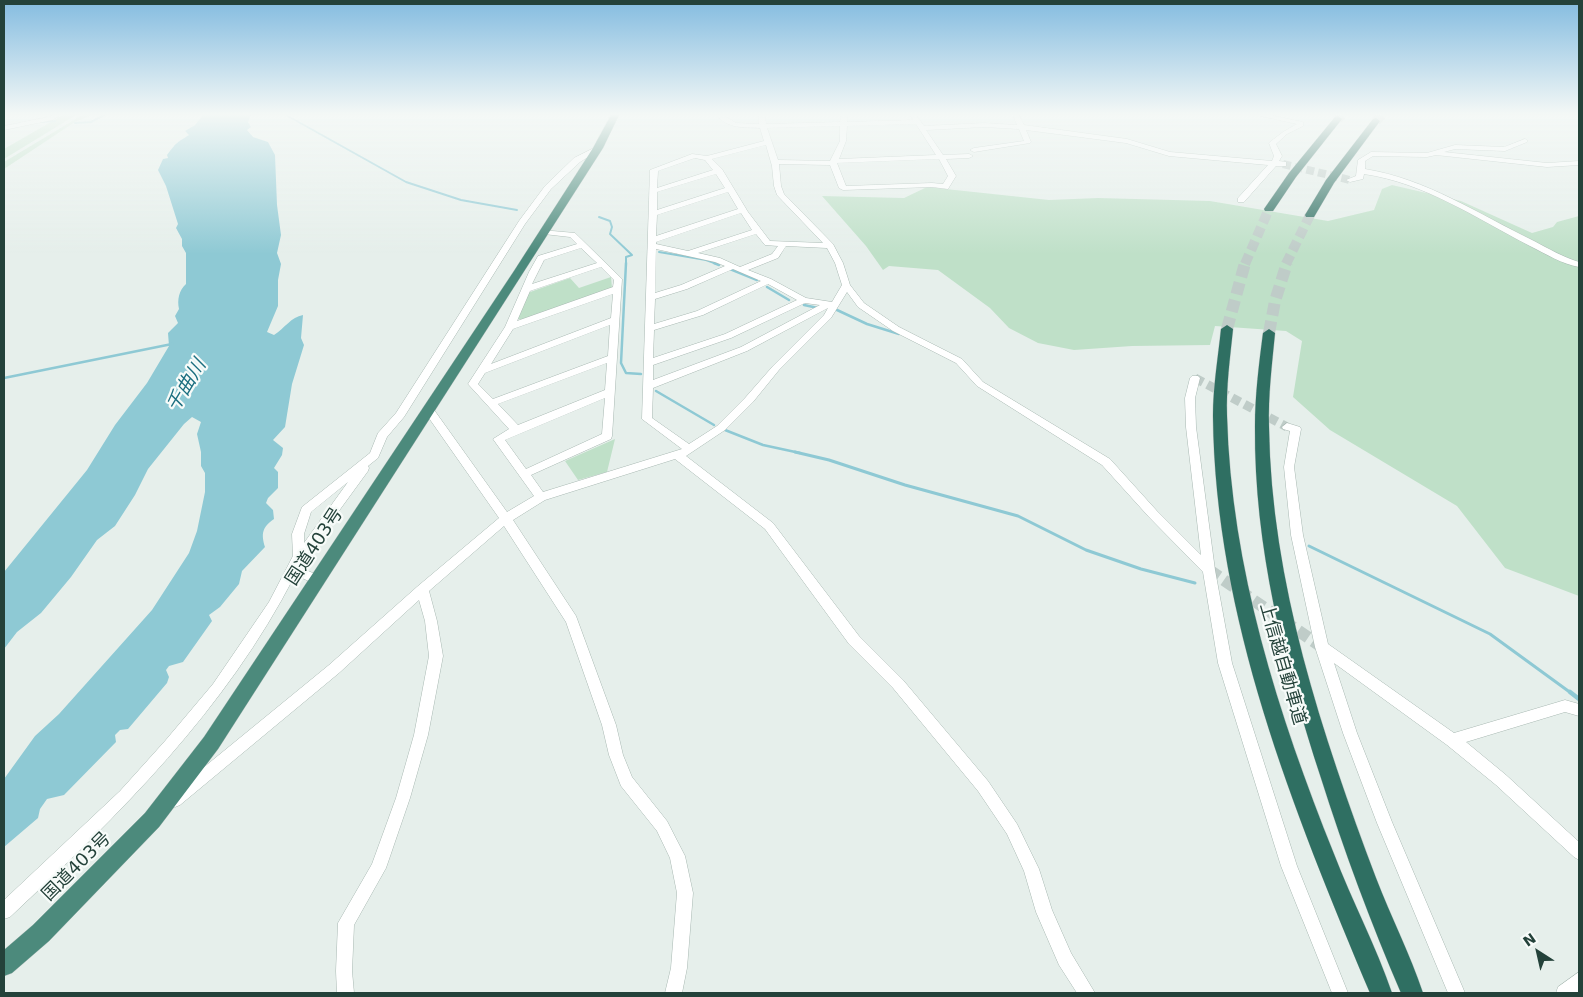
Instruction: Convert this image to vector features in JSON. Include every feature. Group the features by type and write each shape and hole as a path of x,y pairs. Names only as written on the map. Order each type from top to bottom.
{"highway":[{"name":"国道403号","path":"4,965 40,933 152,820 211,743 589,162"},
{"path":"1269,209 1303,162"},
{"path":"1310,215 1330,182 1345,162"},
{"name":"上信越自動車道","path":"1227,329 1221,382 1221,450 1228,525 1246,613 1276,721 1324,855 1381,993"},
{"name":"上信越自動車道","path":"1269,333 1262,440 1266,512 1281,602 1306,702 1325,762 1376,903 1412,993"}],"street":[{"path":"293,566 374,454 382,436 400,415 522,223 558,177 575,162"},
{"path":"679,162 654,170 647,419 707,476 769,526 854,640 898,684 983,786 1012,829 1031,869 1044,912 1065,959 1087,993"},
{"path":"711,162 719,171 742,210 768,243 830,246"},
{"path":"847,162 776,162 776,186 781,195 830,246 839,263 846,284 861,305 896,329 958,361 980,384 1106,462 1153,514 1210,570"},
{"path":"834,162 843,188 932,185 945,187 952,176 942,162"},
{"path":"1268,162 1283,164"},
{"path":"1241,200 1274,162"},
{"path":"1350,180 1360,177 1362,162"},
{"path":"1511,162 1547,165 1579,163"},
{"path":"1360,170 1381,172 1434,191 1556,256 1579,264"},
{"path":"654,191 719,171"},
{"path":"653,214 730,189"},
{"path":"652,243 742,210"},
{"path":"690,254 757,231"},
{"path":"524,474 607,436 618,279 572,235 544,232"},
{"path":"652,243 717,260 768,281 804,300 832,304"},
{"path":"651,297 775,256 783,244"},
{"path":"516,430 473,384 510,327 533,272 541,258 583,245"},
{"path":"526,289 603,264"},
{"path":"650,328 700,313 768,281"},
{"path":"152,820 334,669 422,589 505,519 541,497 682,452 721,428 749,400 776,368 828,316 832,304 846,284"},
{"path":"510,327 617,289"},
{"path":"649,363 728,336 804,300"},
{"path":"648,386 744,349 832,304"},
{"path":"482,371 615,320"},
{"path":"492,403 612,358"},
{"path":"1195,378 1190,398 1191,427 1210,570 1228,672 1289,866 1340,993"},
{"path":"541,497 498,439 609,392"},
{"path":"428,409 529,552 572,620 609,725 616,755 626,781 662,826 678,856 686,894 674,993"},
{"path":"1287,427 1296,429 1290,467 1296,525 1322,647 1350,733 1385,823 1457,993"},
{"path":"4,911 112,809 170,746 218,688 273,606 299,556 298,534 306,510 374,454"},
{"path":"293,566 318,580"},
{"path":"346,993 344,971 346,923 378,868 403,798 421,735 436,656 431,621 422,589"},
{"path":"1322,647 1452,740 1501,780 1579,852"},
{"path":"1452,740 1565,706 1579,710"},
{"path":"1564,993 1579,981"}],"green space":[{"path":"5,162 15,162 4,169"},
{"path":"1392,185 1461,201 1532,233 1553,227 1557,222 1579,216 1579,596 1505,568 1457,506 1330,430 1293,397 1302,341 1286,331 1215,326 1210,345 1132,346 1074,350 1038,343 1009,328 990,308 938,270 889,266 883,270 866,246 822,196 904,198 927,187 1049,200 1098,198 1210,201 1328,221 1374,210 1382,189"},
{"path":"611,277 612,288 522,320 516,318 528,293 570,278 579,288"},
{"path":"615,439 607,472 578,480 565,461"}],"water":[{"name":"千曲川","path":"162,162 275,162 277,205 281,235 277,253 281,264 278,280 278,306 267,332 274,335 291,320 303,315 301,338 304,345 292,384 285,427 273,440 283,448 282,455 274,468 278,472 278,488 268,498 266,503 273,510 274,519 267,525 264,531 265,547 242,571 239,584 220,607 209,615 212,621 183,662 169,666 166,670 169,677 167,683 128,729 120,730 115,735 116,742 64,795 47,799 40,809 38,818 4,847 4,779 35,736 59,714 152,610 189,553 197,531 205,492 205,473 201,466 201,452 197,434 201,422 192,417 184,424 148,469 135,495 115,526 97,540 71,577 41,613 17,632 4,649 4,572 87,470 115,425 147,383 169,346 168,333 178,323 175,316 179,309 178,299 180,292 186,284 186,253 176,228 178,224 166,186 158,170"}],"waterway":[{"path":"369,162 406,182 461,200 517,210"},
{"path":"599,217 610,221 612,227 610,234 632,255 626,257 626,263"},
{"path":"659,252 706,260 717,264"},
{"path":"626,263 621,363 626,373 641,374"},
{"path":"714,263 719,265"},
{"path":"730,269 757,280"},
{"path":"767,287 789,300"},
{"path":"804,305 818,308"},
{"path":"837,310 867,324 899,334"},
{"path":"4,378 172,344"},
{"path":"656,391 714,425"},
{"path":"725,430 763,445 800,453"},
{"path":"795,452 829,460 905,485 1018,516 1086,550 1141,569 1195,583"},
{"path":"1309,546 1490,634 1571,693"},
{"path":"1570,692 1579,699"}],"tunnel":[{"path":"1283,164 1350,180"},
{"path":"1245,264 1269,209"},
{"path":"1286,264 1310,215"},
{"path":"1227,329 1245,263"},
{"path":"1269,333 1275,301 1287,263"},
{"path":"1195,378 1287,427"},
{"path":"1209,570 1322,647"}]}
